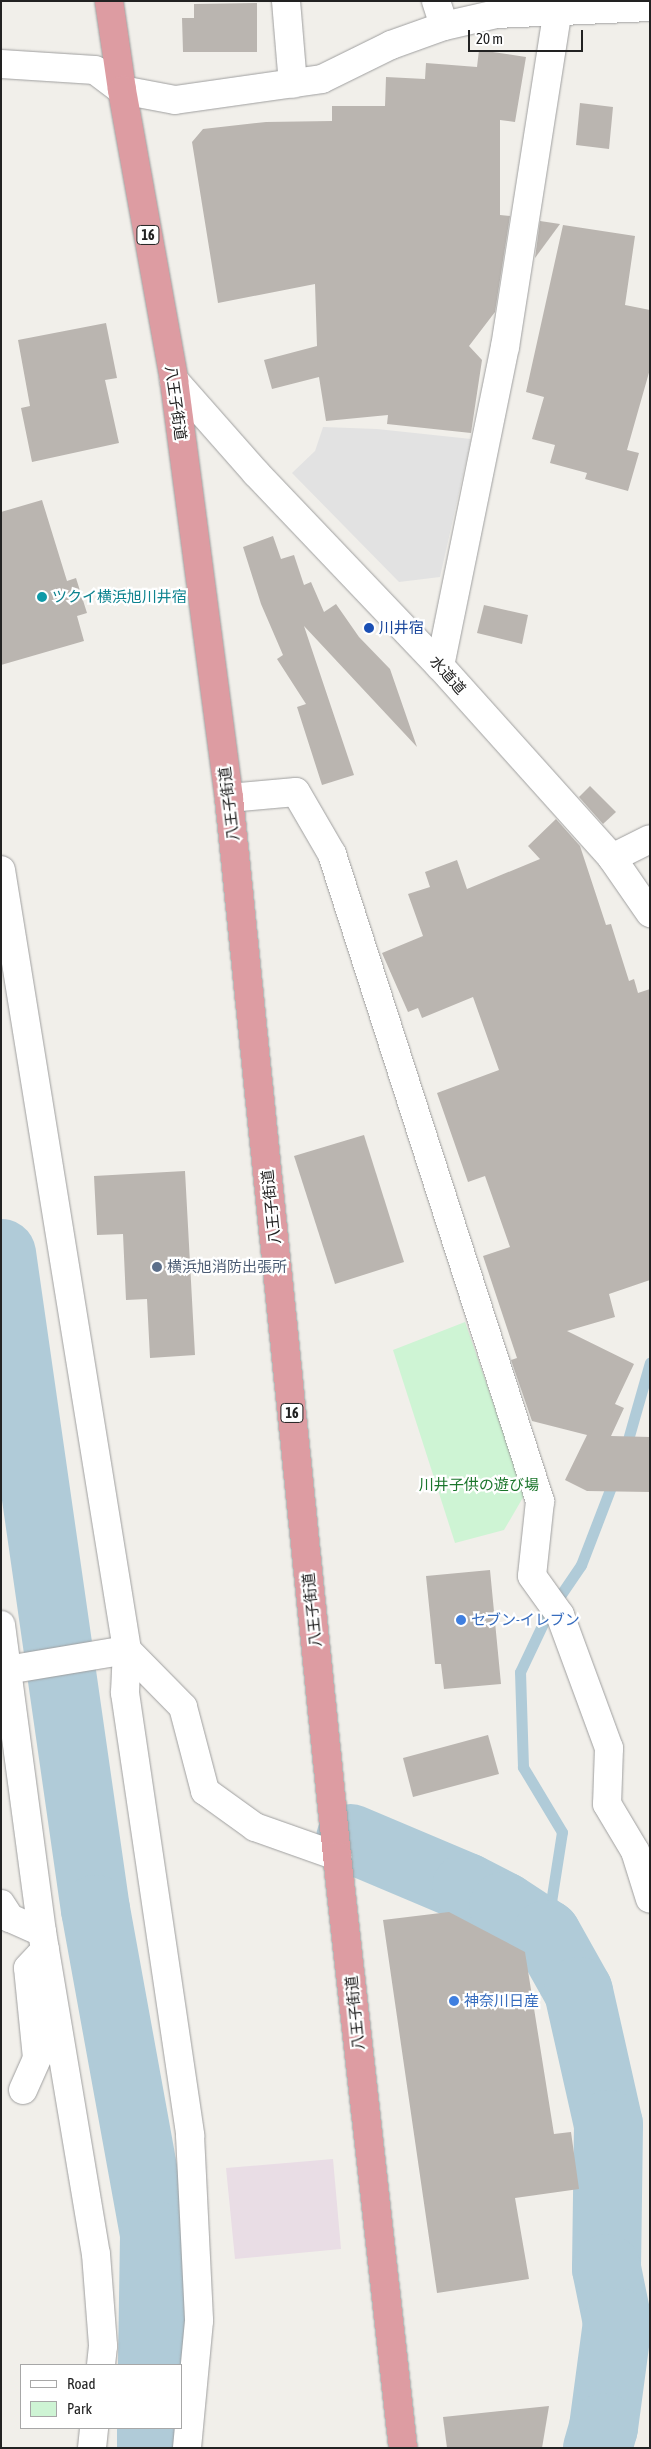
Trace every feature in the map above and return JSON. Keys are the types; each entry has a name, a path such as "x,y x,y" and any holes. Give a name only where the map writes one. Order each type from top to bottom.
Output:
{"highway":[{"name":"八王子街道","path":"109,1 122,90 174,380 229,798 337,1856 403,2448"}],"street":[{"path":"286,1 293,84"},
{"path":"1,64 95,70 122,90 175,100 322,79 391,45 440,14 496,14 558,7 650,7"},
{"path":"440,666 505,347 558,7"},
{"name":"水道道","path":"174,380 256,473 440,666 612,858 650,913"},
{"path":"229,798 296,792 332,854 540,1501 532,1576 560,1616 609,1748 608,1804 635,1851 650,1899"},
{"path":"612,858 650,839"},
{"path":"1,870 127,1650 125,1693 190,2135 199,2321 187,2448"},
{"path":"1,1625 15,1669 43,1941 96,2254 103,2346 101,2364"},
{"path":"127,1650 183,1706 205,1791 255,1826 337,1856"},
{"path":"15,1669 97,1653 127,1650"},
{"path":"1,1904 10,1918 43,1941"},
{"path":"23,2090 37,2058 28,1968 43,1941"},
{"path":"92,2448 94,2429"}],"shaded area":[{"path":"323,427 377,429 471,439 440,577 399,582 292,473 315,451"},
{"path":"333,2159 341,2249 235,2259 226,2168"}],"green space":[{"name":"川井子供の遊び場","path":"465,1322 525,1494 504,1530 455,1543 393,1350"}],"building":[{"path":"257,3 257,52 183,52 182,18 194,18 194,4"},
{"path":"479,50 526,57 515,122 500,120 500,215 510,216 495,312 469,346 482,360 471,433 387,424 388,415 326,421 319,377 272,389 264,360 317,346 315,284 218,303 192,142 203,129 266,122 332,121 332,106 385,106 386,77 425,79 426,63 477,67"},
{"path":"580,103 613,107 609,149 576,145"},
{"path":"540,221 560,224 535,258"},
{"path":"563,225 635,236 625,305 650,310 650,369 627,450 639,453 628,491 585,479 587,473 550,463 555,445 532,439 544,397 526,392"},
{"path":"106,323 117,378 105,380 119,443 32,462 21,408 30,406 18,340"},
{"name":"ツクイ横浜旭川井宿","path":"42,500 67,581 76,578 87,613 77,616 84,641 1,665 1,512"},
{"path":"273,536 281,559 294,555 304,585 311,582 324,612 336,604 359,637 390,669 417,747 304,626 354,775 322,785 297,707 306,704 277,659 283,655 261,604 243,547"},
{"path":"484,605 528,615 522,644 477,633"},
{"path":"590,786 616,812 603,824 579,797"},
{"path":"556,819 580,846 606,925 611,924 629,981 634,979 638,993 650,989 650,1280 609,1294 615,1317 567,1331 634,1364 615,1404 624,1408 611,1436 650,1437 650,1492 587,1491 565,1480 587,1435 532,1421 511,1360 517,1358 483,1256 510,1247 485,1176 468,1182 437,1093 499,1070 473,997 422,1018 418,1008 408,1012 382,953 423,936 408,894 430,887 425,872 457,860 467,889 540,859 528,846"},
{"path":"364,1135 404,1262 335,1284 294,1156"},
{"name":"横浜旭消防出張所","path":"185,1171 195,1355 150,1358 147,1299 126,1300 123,1234 97,1235 94,1176"},
{"path":"490,1570 501,1684 444,1689 441,1664 435,1664 426,1576"},
{"path":"488,1735 499,1774 413,1797 403,1758"},
{"path":"449,1912 525,1952 554,2134 571,2132 579,2189 515,2198 529,2279 437,2293 383,1920"},
{"path":"549,2406 542,2448 447,2448 443,2417"}],"waterway":[{"path":"1,1253 95,1909 154,2235 152,2364"},
{"path":"625,1450 650,1362"},
{"path":"546,1934 562,1832 523,1767 520,1672 547,1615 581,1565 614,1479"},
{"path":"350,1838 466,1887 503,1906 546,1934 578,1991 608,2124 606,2268 617,2322 603,2427 597,2448"},
{"path":"151,2429 151,2448"}],"place":[{"name":"ツクイ横浜旭川井宿","path":"42,597"},
{"name":"川井宿","path":"369,628"},
{"name":"横浜旭消防出張所","path":"157,1267"},
{"name":"セブン-イレブン","path":"461,1620"},
{"name":"神奈川日産","path":"454,2001"}]}
